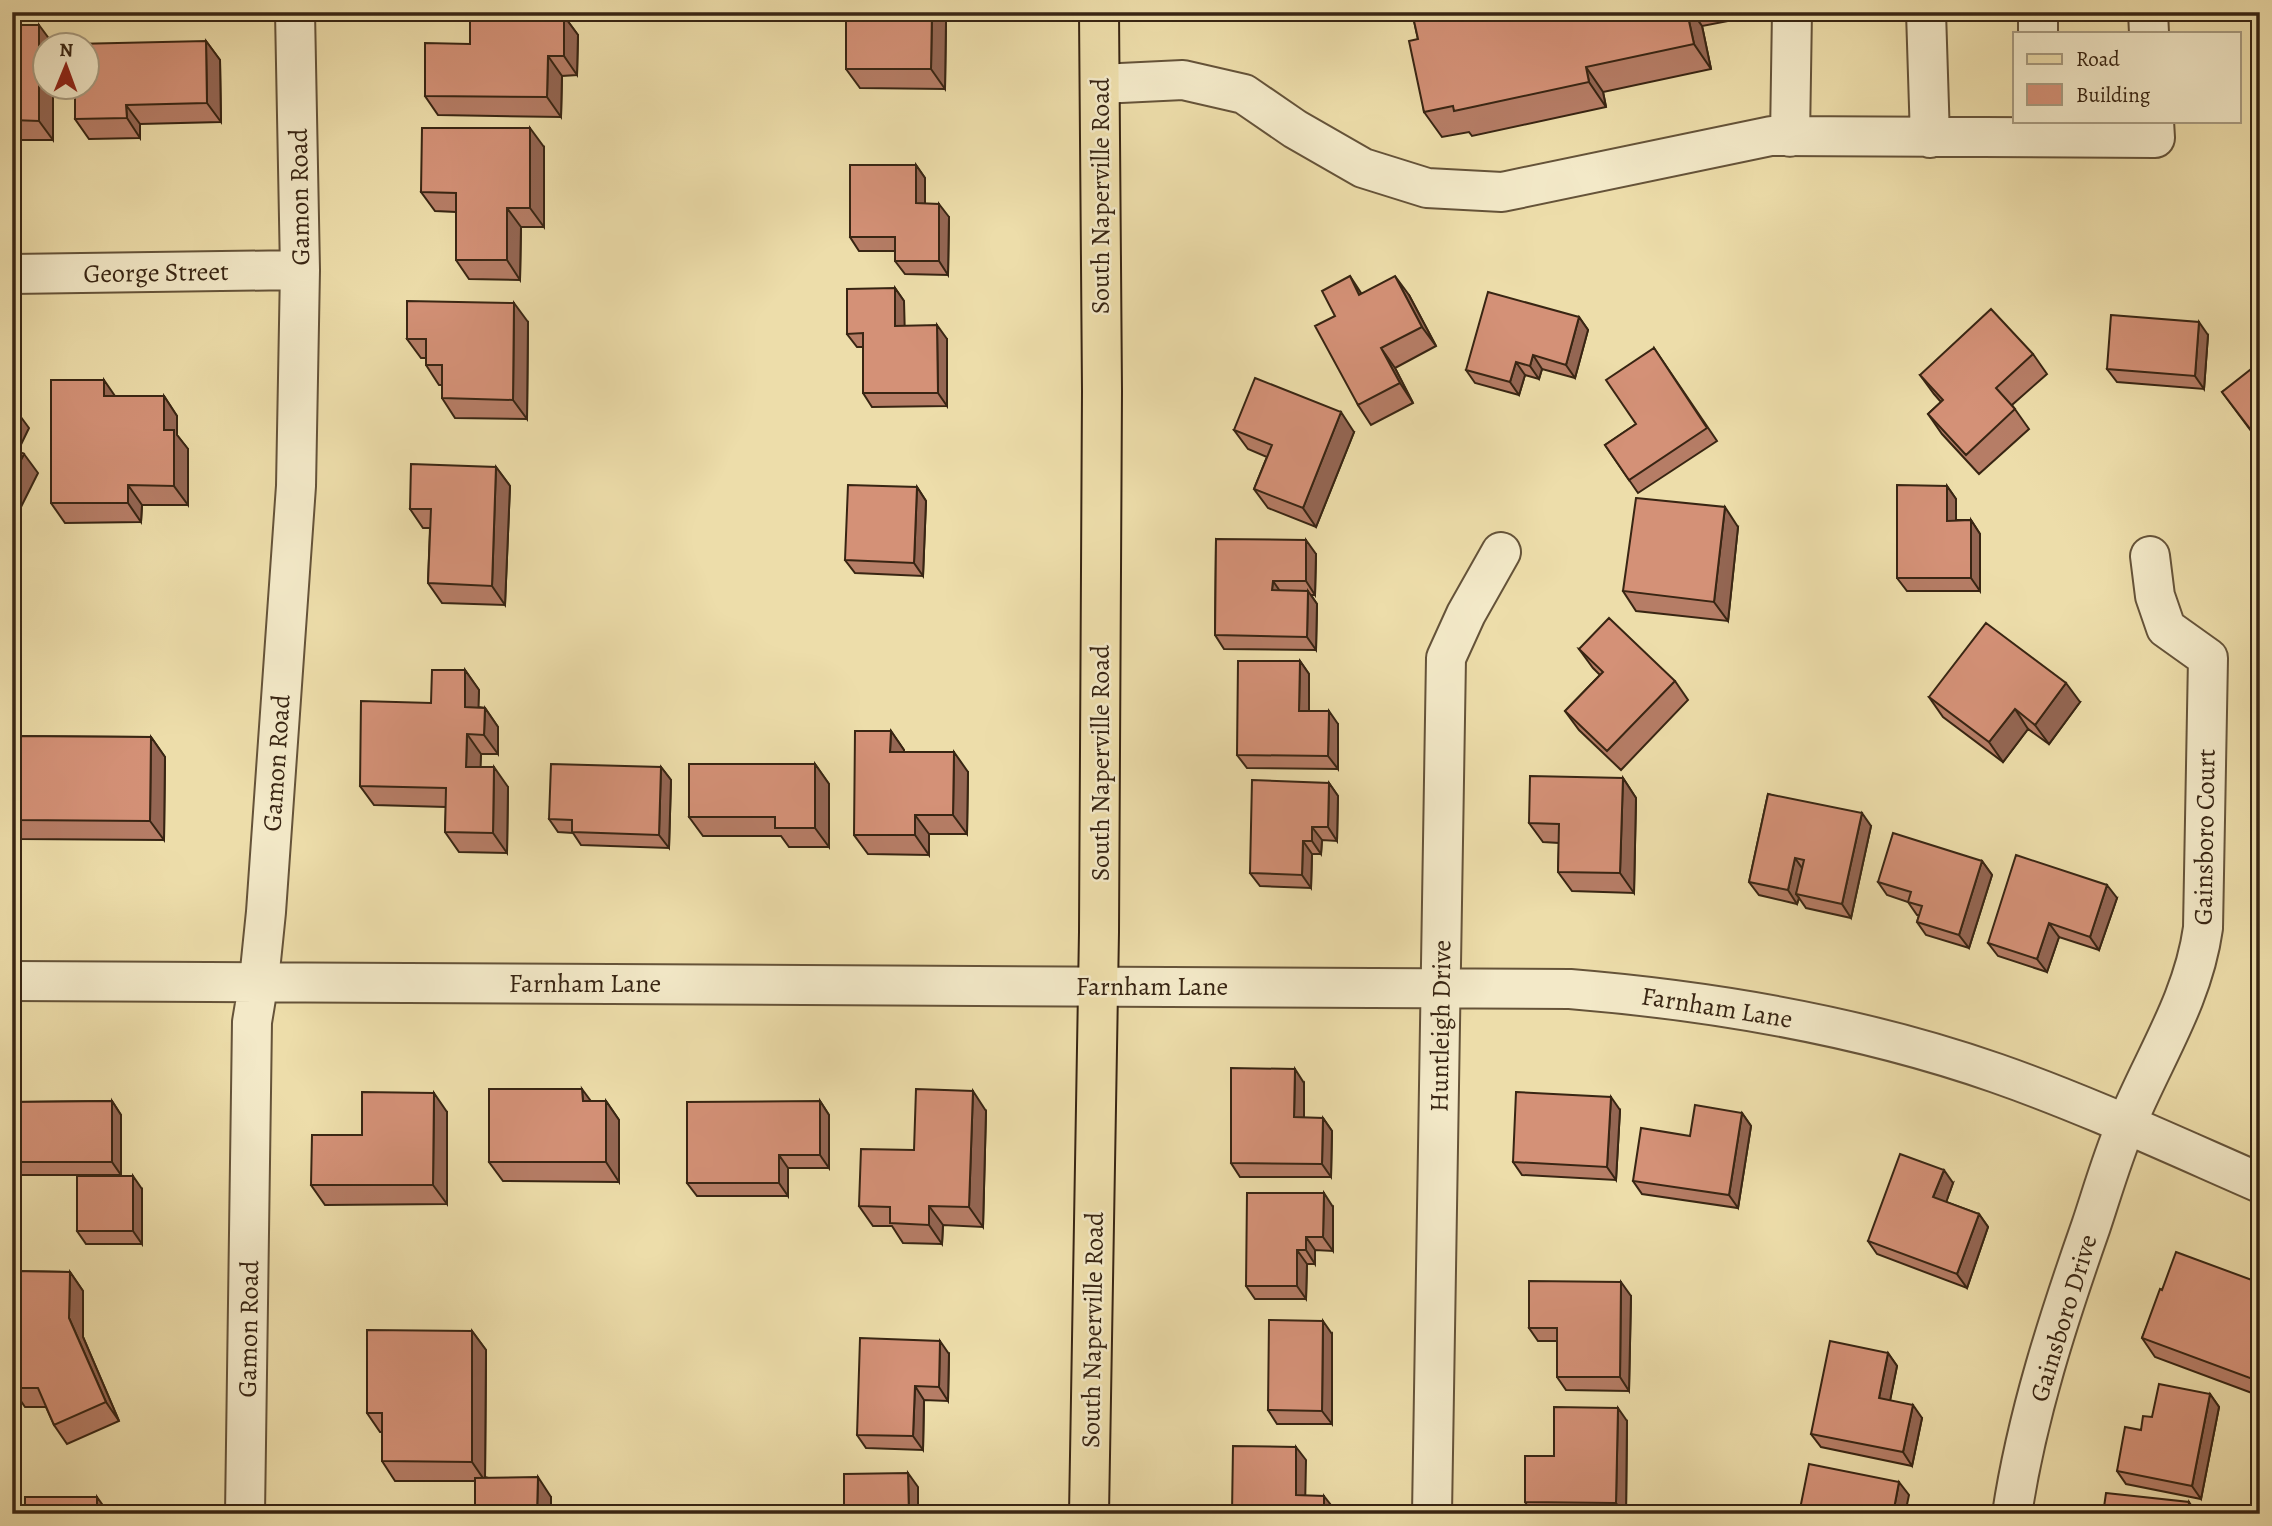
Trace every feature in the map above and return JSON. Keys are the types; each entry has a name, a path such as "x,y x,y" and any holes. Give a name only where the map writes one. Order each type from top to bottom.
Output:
{"main road":[{"name":"South Naperville Road","path":"1088,1514 1099,986 1102,391 1098,12"}],"street":[{"name":"Gamon Road","path":"246,1514 252,1022 259,980 296,486 300,271 295,12"},
{"path":"1790,137 1792,12"},
{"path":"1926,12 1930,138"},
{"path":"2038,12 2038,32"},
{"path":"2148,12 2149,32"},
{"path":"1100,84 1183,80 1244,94 1295,129 1363,167 1427,188 1502,192 1771,136 1930,138 2041,130 2155,138 2154,122"},
{"name":"George Street","path":"12,274 300,271"},
{"name":"Huntleigh Drive","path":"1432,1514 1446,658 1466,614 1501,552"},
{"name":"Gainsboro Court","path":"2126,1125 2175,1024 2192,981 2200,955 2203,928 2208,658 2166,628 2155,596 2150,556"},
{"name":"Farnham Lane","path":"12,981 259,980 1441,988 1584,990 1652,995 1783,1016 1912,1046 1997,1073 2260,1183"},
{"name":"Gainsboro Drive","path":"2012,1514 2034,1411 2063,1306 2126,1125"}],"building":[{"path":"470,12 548,12 548,15 564,16 564,56 548,56 547,97 425,96 425,43 470,44"},
{"path":"846,12 932,12 931,69 846,69"},
{"path":"1412,12 1687,12 1694,44 1586,67 1589,82 1454,111 1453,106 1424,112 1409,41 1418,39"},
{"path":"12,25 39,25 39,32 32,32 32,102 39,102 39,121 12,120"},
{"path":"206,41 207,103 126,105 127,118 75,119 75,102 102,102 102,43"},
{"path":"422,128 530,128 530,208 507,208 507,260 456,260 456,193 421,192"},
{"path":"850,165 916,165 916,203 939,204 939,261 895,261 895,237 850,237"},
{"path":"1350,276 1359,295 1395,276 1422,327 1381,348 1400,383 1358,405 1315,326 1335,316 1322,291"},
{"path":"895,288 895,326 937,325 938,393 863,393 863,333 847,334 847,289"},
{"path":"1488,292 1579,317 1566,365 1533,355 1530,366 1516,362 1510,382 1466,370"},
{"path":"407,301 514,303 513,400 442,398 442,365 426,365 426,339 407,339"},
{"path":"1991,309 2033,354 1996,388 2015,409 1966,455 1928,414 1943,400 1920,375"},
{"path":"2111,315 2199,322 2195,376 2107,369"},
{"path":"1654,348 1707,428 1629,480 1605,445 1636,424 1606,380"},
{"path":"2255,366 2257,369 2260,367 2260,430 2254,434 2222,392"},
{"path":"1255,378 1341,412 1303,508 1254,489 1272,445 1234,430"},
{"path":"51,380 104,380 104,396 164,396 164,430 174,430 174,486 128,485 128,503 51,503"},
{"path":"12,448 24,454 12,477"},
{"path":"411,464 496,467 492,586 428,583 431,509 410,509"},
{"path":"848,485 917,487 914,563 845,560"},
{"path":"1897,485 1947,486 1947,521 1971,520 1971,578 1897,578"},
{"path":"1636,498 1725,507 1714,602 1623,591"},
{"path":"1216,539 1306,540 1306,581 1273,581 1272,590 1308,591 1307,637 1215,635"},
{"path":"1609,618 1675,681 1607,751 1565,711 1603,672 1579,649"},
{"path":"1986,623 2066,683 2035,725 2015,709 1989,742 1929,697"},
{"path":"1238,661 1300,661 1299,711 1329,711 1328,756 1237,755"},
{"path":"432,670 465,670 465,707 485,708 484,735 467,734 466,767 494,767 493,833 445,832 446,788 360,786 361,701 431,703"},
{"path":"855,731 891,731 890,752 954,752 953,815 915,815 915,835 854,835"},
{"path":"12,736 151,737 150,821 12,820"},
{"path":"551,764 661,767 659,835 572,832 572,820 549,819"},
{"path":"689,764 815,764 815,828 775,828 775,817 689,817"},
{"path":"1530,776 1623,778 1620,873 1558,872 1559,824 1529,823"},
{"path":"1252,780 1329,783 1328,827 1312,827 1312,841 1303,841 1302,875 1250,873"},
{"path":"1768,794 1862,813 1842,904 1796,894 1804,860 1795,858 1788,890 1749,882"},
{"path":"1893,833 1982,861 1959,935 1917,922 1922,906 1908,902 1911,892 1878,882"},
{"path":"2016,855 2107,885 2090,937 2049,923 2037,959 1988,943"},
{"path":"1231,1068 1295,1069 1294,1117 1323,1118 1322,1164 1231,1163"},
{"path":"489,1089 582,1089 583,1101 606,1101 606,1162 489,1162"},
{"path":"916,1089 973,1091 969,1207 929,1206 929,1225 890,1223 890,1207 859,1206 861,1149 914,1150"},
{"path":"362,1092 434,1093 433,1185 311,1185 312,1135 362,1135"},
{"path":"1516,1092 1611,1097 1607,1167 1513,1162"},
{"path":"112,1101 112,1162 12,1162 12,1102"},
{"path":"820,1101 820,1155 779,1155 779,1183 687,1183 687,1102"},
{"path":"1695,1105 1742,1113 1729,1195 1633,1181 1641,1128 1690,1136"},
{"path":"1900,1154 1944,1170 1933,1197 1979,1214 1957,1274 1868,1241"},
{"path":"77,1176 133,1176 133,1231 77,1231"},
{"path":"1247,1193 1324,1193 1323,1237 1306,1237 1306,1250 1297,1250 1297,1286 1246,1286"},
{"path":"2176,1252 2260,1283 2258,1381 2142,1338"},
{"path":"12,1271 70,1272 69,1318 106,1402 54,1425 38,1388 12,1388"},
{"path":"1529,1281 1621,1282 1620,1377 1557,1377 1557,1328 1529,1328"},
{"path":"1269,1320 1323,1321 1322,1411 1268,1410"},
{"path":"367,1330 472,1331 472,1462 382,1461 382,1413 367,1413"},
{"path":"860,1338 940,1341 939,1387 915,1386 913,1436 857,1435"},
{"path":"1830,1341 1888,1353 1879,1398 1913,1405 1903,1452 1811,1434"},
{"path":"2159,1384 2210,1394 2192,1486 2117,1471 2125,1427 2141,1430 2143,1416 2152,1417"},
{"path":"1554,1407 1618,1408 1616,1503 1525,1502 1525,1456 1554,1456"},
{"path":"1233,1446 1296,1447 1296,1495 1324,1496 1324,1514 1232,1514"},
{"path":"1809,1464 1899,1482 1893,1514 1799,1514"},
{"path":"908,1473 909,1514 844,1514 844,1474"},
{"path":"538,1477 537,1514 475,1514 475,1478"},
{"path":"2106,1493 2189,1502 2188,1514 2103,1514"},
{"path":"25,1497 97,1497 97,1514 25,1514"}]}
